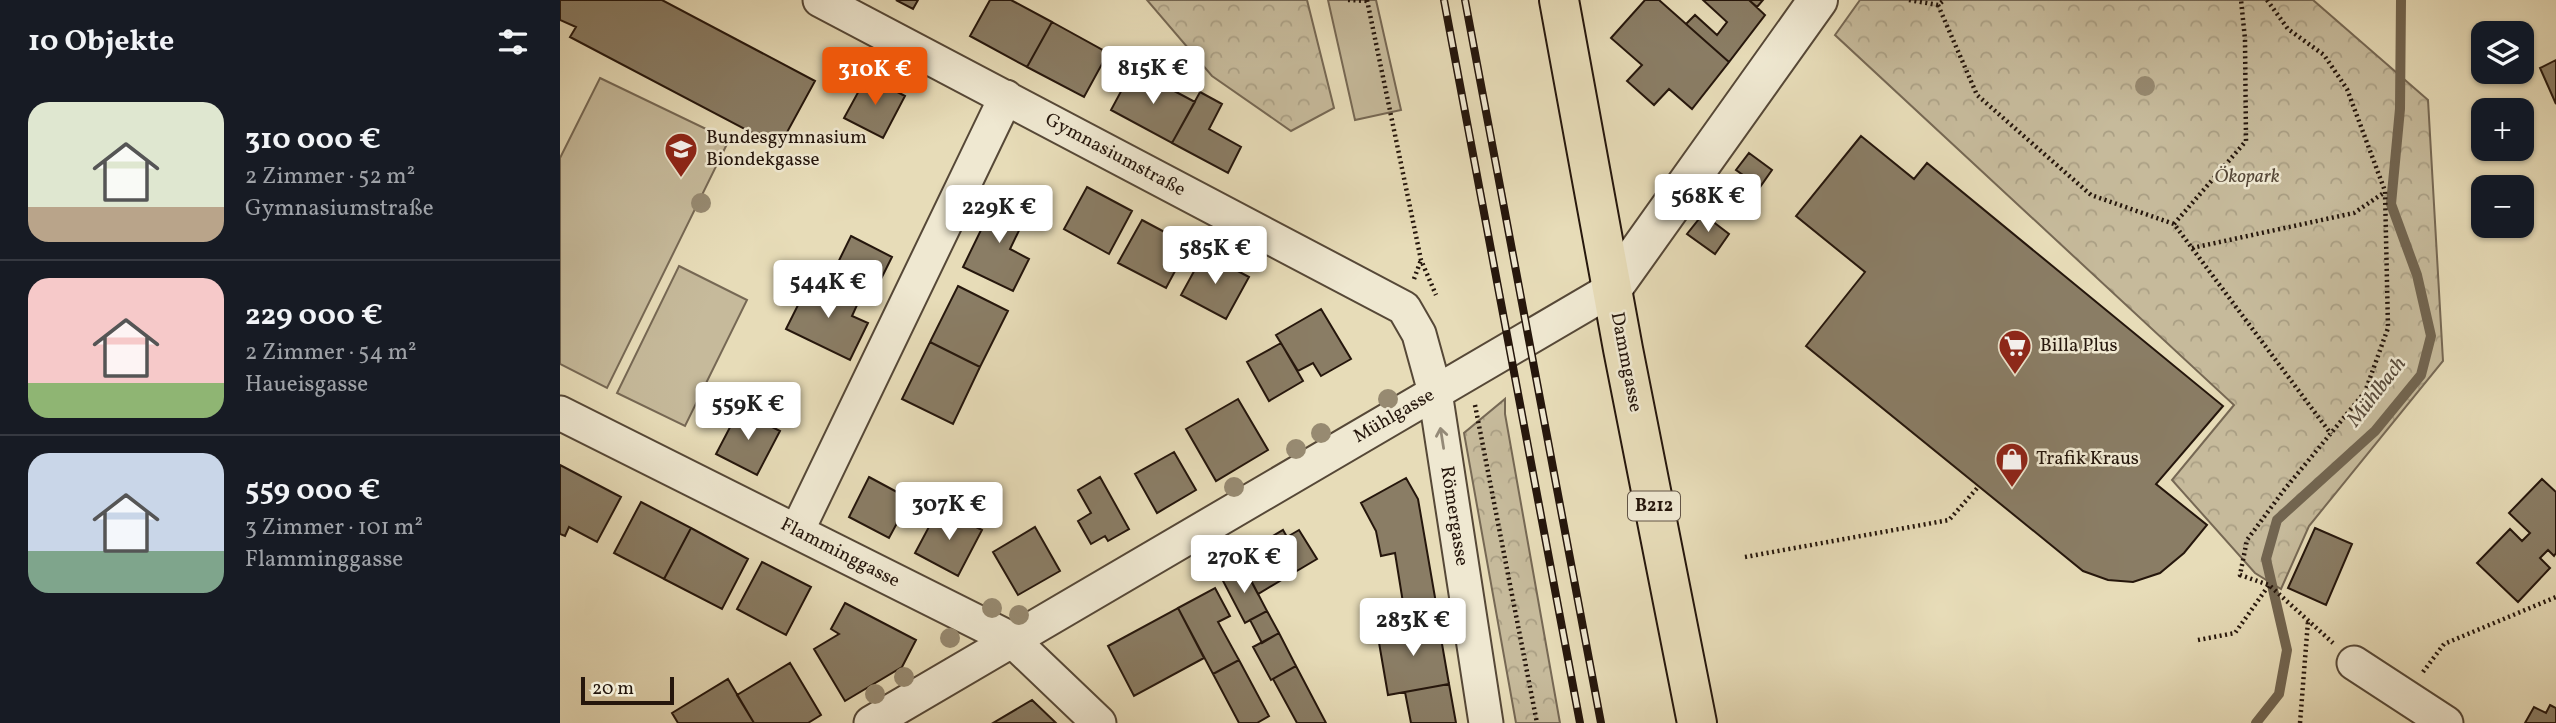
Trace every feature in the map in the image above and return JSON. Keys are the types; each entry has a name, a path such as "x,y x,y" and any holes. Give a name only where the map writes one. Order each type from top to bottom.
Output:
{"main road":[{"name":"Dammgasse","path":"1559,0 1612,289 1697,723"}],"street":[{"name":"Gymnasiumstraße","path":"820,0 1404,308 1419,334 1435,392"},
{"name":"Mühlgasse","path":"871,723 1612,289 1818,0"},
{"path":"797,531 1006,97"},
{"name":"Römergasse","path":"1435,392 1486,723"},
{"name":"Flamminggasse","path":"560,413 1011,639 1099,723"},
{"path":"2354,663 2446,723"}],"path":[{"path":"1348,0 1367,1 1421,260"},
{"path":"1909,0 1938,5 1944,0"},
{"path":"2174,224 2246,141 2245,39 2241,0"},
{"path":"2267,0 2288,29 2324,55 2347,89 2385,191 2388,328 2364,392 2246,540 2239,575 2269,585 2354,663"},
{"path":"1938,5 1977,95 2091,195 2174,224 2331,434"},
{"path":"2192,248 2354,213 2385,191"},
{"path":"1468,373 1537,723"},
{"path":"1745,557 1949,520 1979,486"},
{"path":"2198,640 2235,633 2269,585"},
{"path":"2407,699 2428,663 2444,644 2556,597"},
{"path":"2300,723 2308,620"}],"green space":[{"path":"1147,0 1307,0 1334,108 1291,131 1212,76"},
{"path":"1328,0 1376,0 1401,110 1355,120"},
{"name":"Ökopark","path":"1860,0 2313,0 2428,100 2443,361 2309,526 2281,589 2255,573 2172,480 2234,405 1835,35"},
{"path":"600,78 729,140 607,388 560,364 560,158"},
{"path":"679,266 747,300 685,426 617,393"},
{"path":"1505,399 1505,414 1560,723 1516,723 1464,433"}],"building":[{"path":"560,0 662,0 815,81 779,147 570,37 576,27 560,20"},
{"path":"896,0 918,0 913,9"},
{"path":"990,0 1011,0 1052,22 1027,67 970,36"},
{"path":"1645,0 1659,0 1729,62 1692,109 1669,89 1654,105 1627,81 1642,65 1611,38"},
{"path":"1703,0 1749,0 1765,15 1729,62 1686,24 1695,15 1717,35 1727,22"},
{"path":"1749,0 1763,0 1757,7"},
{"path":"1052,22 1108,53 1084,97 1027,67"},
{"path":"2556,60 2556,104 2540,68"},
{"path":"1133,69 1195,102 1172,143 1111,110"},
{"path":"867,76 905,96 883,138 844,118"},
{"path":"1200,92 1222,104 1209,129 1241,147 1228,173 1172,143"},
{"name":"Billa Plus","path":"1861,136 1914,179 1927,163 2223,406 2156,484 2207,525 2184,553 2160,573 2133,582 2108,580 2083,571 1806,346 1865,272 1796,216"},
{"path":"1749,153 1772,170 1760,187 1736,170"},
{"path":"1087,187 1132,211 1109,254 1064,229"},
{"path":"998,195 1029,210 1010,249 1029,259 1013,291 963,267"},
{"path":"1703,214 1729,234 1715,254 1687,234"},
{"path":"1142,220 1189,245 1166,288 1118,263"},
{"path":"851,236 892,257 878,285 862,278 852,299 826,287"},
{"path":"1204,253 1249,277 1226,319 1181,295"},
{"path":"811,279 858,303 852,316 868,323 850,360 786,329"},
{"path":"958,286 1008,311 980,367 930,342"},
{"path":"1321,309 1351,359 1321,376 1313,363 1298,371 1276,335"},
{"path":"930,342 980,367 953,424 902,399"},
{"path":"1281,343 1303,381 1269,401 1247,362"},
{"path":"1238,399 1268,450 1216,481 1186,429"},
{"path":"739,410 780,431 757,475 716,454"},
{"path":"1174,452 1196,490 1157,513 1135,474"},
{"path":"560,465 621,497 597,542 569,527 565,536 560,534"},
{"path":"869,477 910,499 889,538 849,517"},
{"path":"1100,477 1129,529 1108,541 1105,536 1091,544 1078,521 1091,513 1078,490"},
{"path":"1406,478 1418,499 1437,609 1405,615 1395,553 1381,556 1376,531 1361,503"},
{"path":"2542,479 2556,492 2556,553 2554,556 2548,550 2540,558 2550,568 2518,602 2477,563 2510,529 2522,541 2530,533 2509,513"},
{"path":"641,502 691,528 664,579 614,553"},
{"path":"939,508 982,530 958,576 915,553"},
{"path":"1035,527 1060,571 1018,595 993,552"},
{"path":"691,528 748,559 722,609 664,579"},
{"path":"2315,528 2352,544 2326,605 2288,588"},
{"path":"1283,530 1287,537 1299,530 1317,559 1258,594 1241,562 1264,548 1261,543"},
{"path":"762,562 811,587 786,635 737,609"},
{"path":"1244,567 1267,611 1245,623 1222,579"},
{"path":"1215,588 1230,616 1218,622 1239,660 1213,674 1178,608"},
{"path":"845,603 916,640 902,667 845,701 814,649 839,634 831,629"},
{"path":"1178,608 1204,658 1134,696 1108,646"},
{"path":"1267,611 1279,633 1262,643 1250,620"},
{"path":"1438,621 1449,684 1388,695 1377,631"},
{"path":"1279,633 1296,666 1271,680 1253,647"},
{"path":"1239,660 1269,716 1257,723 1239,723 1213,674"},
{"path":"790,663 821,715 808,723 754,723 737,695"},
{"path":"1296,666 1326,723 1297,723 1273,679"},
{"path":"728,679 754,723 678,723 672,713"},
{"path":"1449,684 1456,723 1411,723 1405,692"},
{"path":"1032,700 1056,723 993,723"},
{"path":"2550,705 2556,708 2556,723 2525,723 2534,707 2546,713"}],"waterway":[{"name":"Mühlbach","path":"2256,723 2279,694 2287,650 2266,559 2277,520 2375,431 2421,375 2431,336 2417,275 2391,204 2400,109 2401,0"}],"railway":[{"path":"1444,0 1580,723"},
{"path":"1465,0 1601,723"}],"place":[{"name":"Bundesgymnasium Biondekgasse","path":"681,179"},
{"name":"Billa Plus","path":"2015,376"},
{"name":"Trafik Kraus","path":"2012,489"}]}
